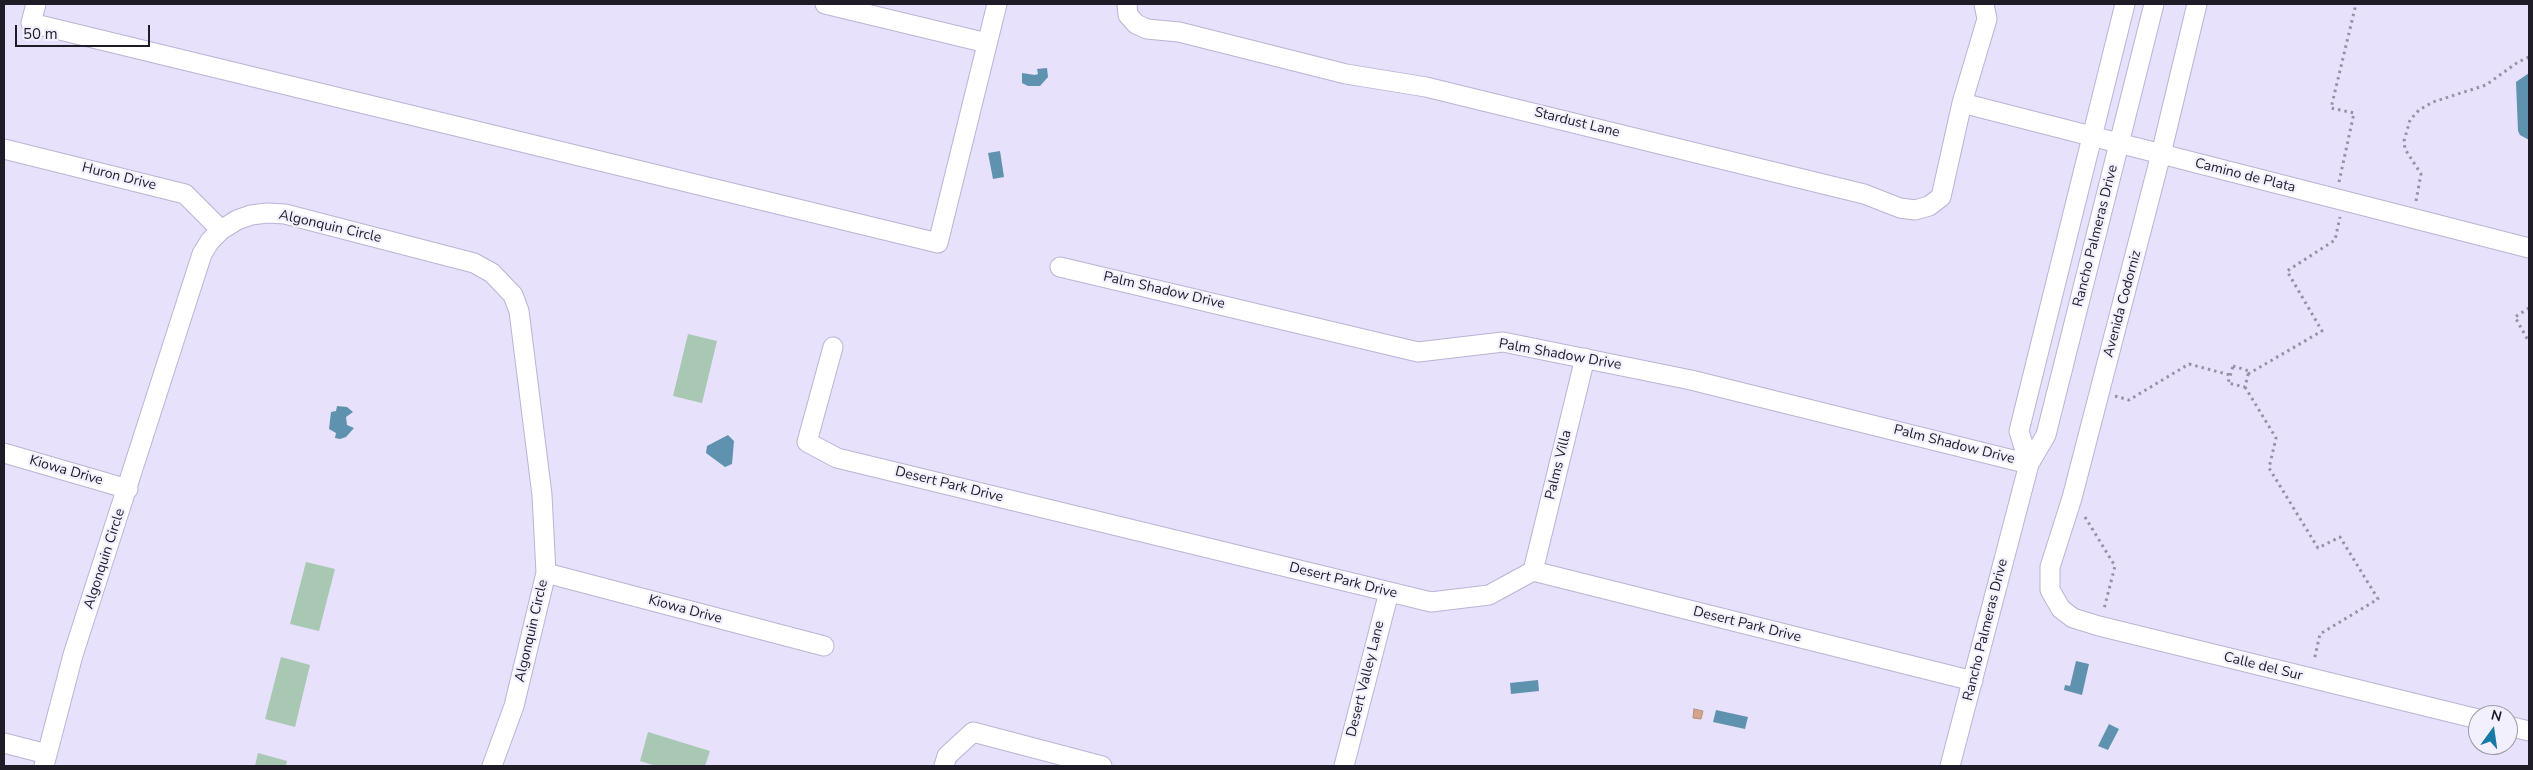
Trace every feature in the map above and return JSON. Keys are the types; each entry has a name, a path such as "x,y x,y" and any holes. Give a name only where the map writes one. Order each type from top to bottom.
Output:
{"street":[{"path":"36,4 31,23 938,243 997,4"},
{"path":"825,4 987,43"},
{"name":"Stardust Lane","path":"1127,4 1128,15 1136,24 1147,30 1178,32 1346,74 1426,86 1864,194 1900,208 1916,210 1929,206 1941,196 1962,102 1987,19 1984,4"},
{"name":"Rancho Palmeras Drive","path":"2029,464 2019,431 2125,4"},
{"name":"Rancho Palmeras Drive","path":"1950,766 2029,464 2046,435 2154,4"},
{"name":"Avenida Codorniz","path":"2055,601 2050,590 2050,567 2072,498 2100,392 2197,4"},
{"name":"Camino de Plata","path":"1962,102 2091,137 2529,248"},
{"name":"Huron Drive","path":"4,149 185,194 221,230"},
{"name":"Algonquin Circle","path":"46,760 73,655 128,489 202,254 210,241 221,230 237,220 251,215 285,214 474,263 492,273 513,295 519,311 542,495 546,573 514,706 492,766"},
{"name":"Palm Shadow Drive","path":"1060,267 1418,352 1503,342 1585,358 1691,380 2029,464"},
{"name":"Desert Park Drive","path":"833,347 807,442 837,458 1431,602 1489,594 1533,571 1973,681"},
{"name":"Palms Villa","path":"1533,571 1585,358"},
{"name":"Kiowa Drive","path":"4,453 128,489"},
{"name":"Kiowa Drive","path":"546,573 824,646"},
{"name":"Desert Valley Lane","path":"1344,766 1389,592"},
{"name":"Calle del Sur","path":"2055,601 2073,618 2099,626 2468,717"},
{"path":"944,766 946,756 973,732 1102,766"},
{"path":"4,742 46,760"}],"path":[{"path":"2248,374 2322,331 2287,271 2335,240 2339,200 2354,113 2331,108 2356,4"},
{"path":"2412,218 2421,174 2405,149 2406,130 2410,120 2419,110 2433,102 2486,85 2518,62 2529,57"},
{"path":"2529,308 2515,317 2529,342"},
{"path":"2100,392 2129,400 2189,364 2230,375"},
{"path":"2245,387 2228,383 2233,366 2249,371 2245,387 2276,438 2269,468 2318,548 2340,537 2378,599 2320,634 2310,679"},
{"path":"2072,498 2115,566 2099,626"}],"green space":[{"path":"688,334 717,341 702,403 673,396"},
{"path":"306,562 335,569 319,631 290,624"},
{"path":"281,657 310,665 295,727 265,719"},
{"path":"648,732 710,751 705,766 656,766 640,761"},
{"path":"258,753 287,761 286,766 255,766"}],"water":[{"path":"1047,68 1048,77 1040,86 1028,86 1022,83 1022,73 1035,75 1038,74 1037,69"},
{"path":"2529,73 2529,140 2520,135 2518,131 2516,82"},
{"path":"1000,151 1004,177 993,179 988,153"},
{"path":"337,406 347,407 353,412 346,417 347,425 354,428 346,437 340,439 335,438 336,433 329,429 331,412 336,411"},
{"path":"728,435 734,441 732,464 725,467 706,453 707,446"},
{"path":"2076,661 2089,664 2082,695 2064,690 2065,685 2070,686"},
{"path":"1538,680 1539,691 1511,694 1510,683"},
{"path":"1716,710 1748,717 1745,729 1713,722"},
{"path":"2109,724 2119,729 2108,750 2098,746"}],"building":[{"path":"1694,709 1703,711 1701,719 1693,718"}]}
